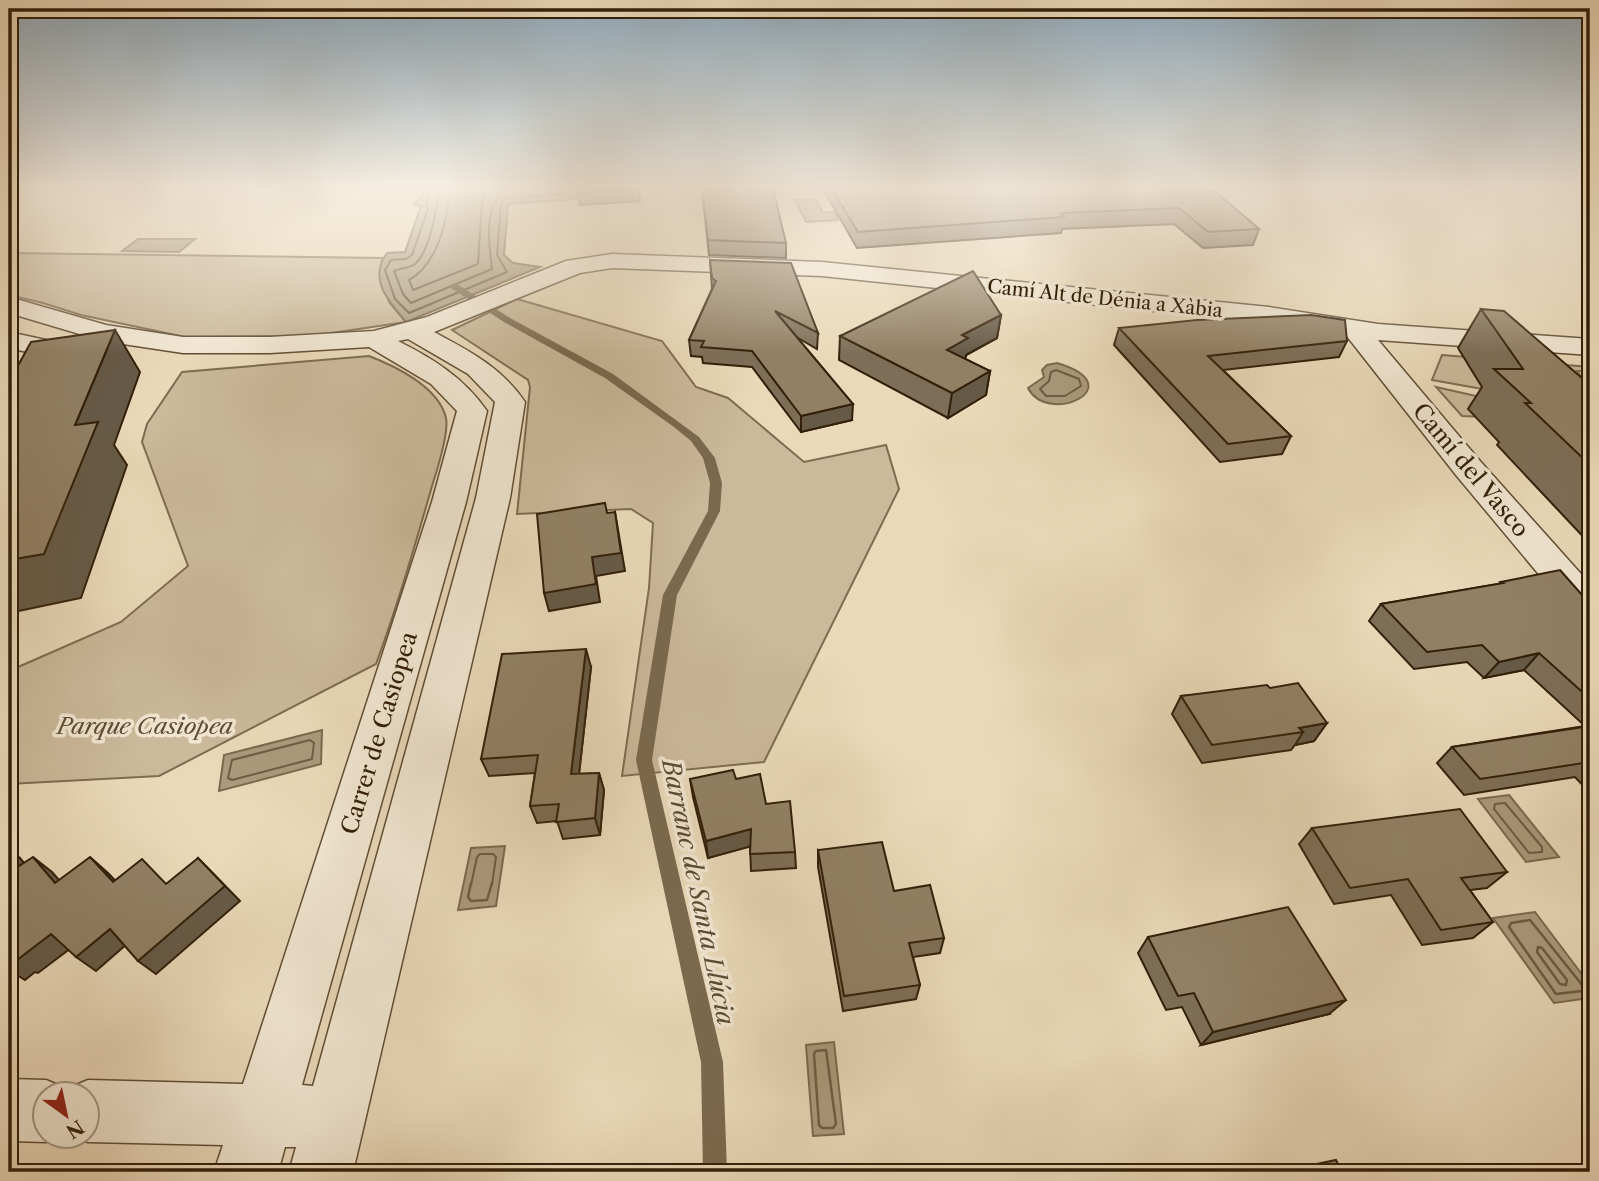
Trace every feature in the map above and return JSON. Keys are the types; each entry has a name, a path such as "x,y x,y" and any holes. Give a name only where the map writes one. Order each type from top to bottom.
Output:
{"street":[{"name":"Camí Alt de Dénia a Xàbia","path":"9,305 103,333 144,341 183,345 252,345 408,331 575,266 598,261 822,269 1269,315 1354,328 1590,347"},
{"name":"Camí del Vasco","path":"1354,328 1468,468 1590,609"},
{"name":"Carrer de Casiopea","path":"246,1172 449,502 472,411 462,395 444,379 408,331"},
{"name":"Carrer de Casiopea","path":"328,1145 493,498 510,402 499,385 478,365 408,331"},
{"path":"9,340 88,357 162,362 217,357 252,345"},
{"path":"9,1110 32,1111"},
{"path":"102,1111 264,1115 328,1145"}],"green space":[{"path":"9,253 384,258 381,262 389,302 406,322 311,336 185,337 81,315 9,295"},
{"path":"517,299 662,341 696,387 728,398 804,462 886,445 899,489 764,762 622,776 649,588 653,523 631,509 517,514 530,387 528,380 452,330"},
{"path":"1442,355 1590,367 1590,372 1577,371 1580,375 1469,366 1478,380 1499,392 1432,380"},
{"name":"Parque Casiopea","path":"369,356 403,372 425,387 442,407 446,418 442,452 399,598 376,664 159,776 9,784 9,671 121,622 188,566 142,442 147,424 182,372"},
{"path":"1436,387 1538,410 1484,417 1462,416"}],"water":[{"path":"131,244 189,244 179,252 122,251"},
{"path":"408,244 505,244 504,255 513,263 540,267 406,322 387,298 379,272 387,253 405,252"},
{"path":"1057,363 1079,372 1088,382 1087,391 1079,399 1052,404 1038,399 1028,388 1044,377 1042,370 1047,365"},
{"path":"322,730 321,764 219,791 224,755"},
{"path":"1509,795 1559,857 1526,862 1478,799"},
{"path":"505,846 496,906 458,910 471,848"},
{"path":"1535,912 1590,985 1590,998 1554,1003 1493,918"},
{"path":"834,1042 844,1134 813,1136 806,1045"}],"building":[{"path":"710,260 791,263 818,333 775,311 853,404 801,416 752,351 701,347 704,341 689,340 716,281 712,278"},
{"path":"973,271 1001,315 962,335 968,338 947,350 990,371 952,393 840,336"},
{"path":"1481,309 1504,311 1590,385 1590,465 1525,403 1531,403 1494,369 1523,369"},
{"path":"1311,315 1345,320 1347,341 1208,356 1291,436 1228,444 1119,328 1197,320"},
{"path":"115,330 75,425 98,422 44,554 9,560 9,382 31,342"},
{"path":"605,503 607,513 615,512 621,553 592,557 596,584 544,593 537,514"},
{"path":"1560,570 1590,604 1590,699 1539,653 1499,662 1482,645 1427,652 1381,604 1503,583 1501,582"},
{"path":"586,649 571,774 599,773 595,818 556,822 559,804 530,806 538,755 481,759 502,654"},
{"path":"1298,683 1327,723 1299,728 1303,732 1212,745 1181,696 1267,685 1270,688"},
{"path":"1590,726 1590,762 1480,779 1452,747"},
{"path":"733,770 736,779 760,774 766,804 790,801 795,852 750,854 751,829 706,841 690,779"},
{"path":"1460,809 1507,872 1461,878 1493,922 1441,930 1408,879 1350,888 1312,828"},
{"path":"882,842 894,891 930,885 944,938 909,943 920,985 844,996 818,850"},
{"path":"9,853 19,866 33,857 55,883 90,857 113,882 142,859 166,884 198,858 225,886 138,961 110,929 76,957 51,934 17,960 15,957 9,961"},
{"path":"1288,907 1346,1000 1213,1032 1194,993 1178,996 1148,937"},
{"path":"1336,1160 1342,1172 1279,1172"}],"waterway":[{"name":"Barranc de Santa Llúcia","path":"454,286 507,320 609,376 678,425 695,439 709,458 716,483 714,511 670,595 644,760 712,1062 715,1172"}]}
